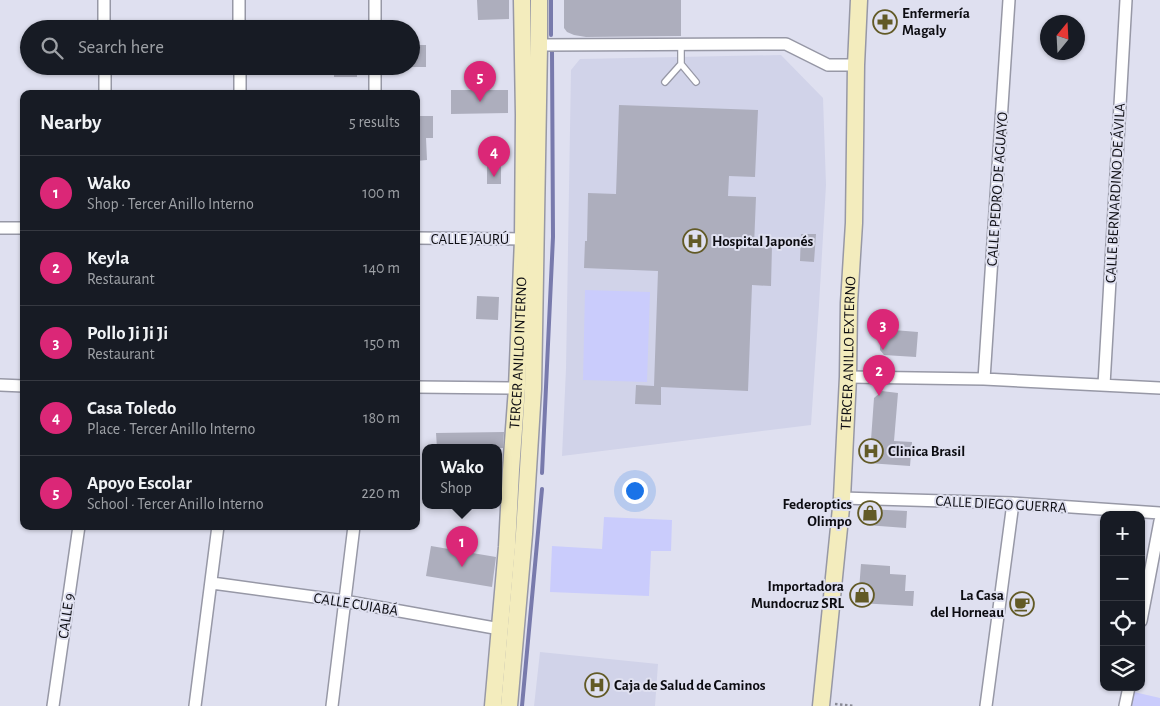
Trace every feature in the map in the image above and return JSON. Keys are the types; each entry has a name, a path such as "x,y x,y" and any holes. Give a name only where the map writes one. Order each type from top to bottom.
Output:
{"main road":[{"name":"TERCER ANILLO INTERNO","path":"492,706 500,629 517,388 523,232 524,115 522,0"},
{"path":"523,232 529,184 528,64 539,45 531,36 528,0"},
{"name":"TERCER ANILLO INTERNO","path":"509,706 520,587 533,389 539,45 538,0"},
{"name":"TERCER ANILLO EXTERNO","path":"821,704 842,498 854,223 856,65 859,0"},
{"path":"524,534 519,508 518,488 523,401 517,388 525,374 528,234 536,198"},
{"path":"510,498 514,517 509,577 510,582 514,586 520,587"},
{"path":"498,706 505,638 500,629"}],"street":[{"path":"104,0 104,20"},
{"path":"239,0 239,20"},
{"path":"375,0 375,20"},
{"name":"CALLE PEDRO DE AGUAYO","path":"984,379 1009,0"},
{"name":"CALLE BERNARDINO DE ÁVILA","path":"1104,385 1126,0"},
{"path":"539,45 786,44 828,65 856,65"},
{"path":"105,75 105,90"},
{"path":"240,75 240,90"},
{"path":"375,75 375,90"},
{"path":"0,228 20,228"},
{"name":"CALLE JAURÚ","path":"420,238 523,232"},
{"path":"848,377 984,379 1160,388"},
{"path":"0,385 20,386"},
{"path":"420,387 517,388"},
{"name":"CALLE DIEGO GUERRA","path":"842,498 1013,502 1160,513"},
{"path":"986,706 1013,502"},
{"path":"1145,601 1160,521"},
{"name":"CALLE 9","path":"54,706 78,530"},
{"path":"195,706 218,530"},
{"path":"332,706 353,530"},
{"name":"CALLE CUIABÁ","path":"212,583 344,601 500,629"},
{"path":"1125,706 1128,691"}],"lane":[{"path":"681,45 681,64 696,82"},
{"path":"665,82 681,64"}],"path":[{"path":"821,704 854,706"}],"shaded area":[{"name":"Hospital Japonés","path":"781,55 823,98 826,185 811,425 562,456 566,369 571,70 580,59"},
{"path":"585,290 650,292 647,382 583,380"},
{"path":"604,517 672,520 671,551 651,551 649,596 550,592 552,546 602,549"},
{"name":"Caja de Salud de Caminos","path":"540,652 658,664 655,706 534,706"},
{"path":"1134,692 1160,698 1160,706 1131,706"}],"building":[{"path":"477,0 509,0 509,19 478,20"},
{"path":"564,0 681,0 681,36 586,37 574,35 567,32 564,28"},
{"path":"420,45 426,45 426,67 420,67"},
{"path":"334,75 357,75 357,77 334,77"},
{"path":"451,90 508,90 508,113 451,114"},
{"path":"619,105 758,110 755,177 729,176 728,196 756,197 754,246 772,246 771,286 752,285 748,391 661,387 661,405 635,404 636,385 654,386 658,271 584,268 585,241 587,241 588,193 616,194"},
{"path":"420,116 433,116 433,138 426,138 427,160 420,161"},
{"path":"487,161 501,161 501,184 487,184"},
{"path":"801,234 816,234 814,262 800,261"},
{"path":"477,296 499,297 498,320 476,319"},
{"path":"881,329 918,332 916,357 884,355 880,350"},
{"path":"882,391 898,393 894,441 912,442 910,466 868,463 874,398"},
{"path":"504,432 503,448 502,444 437,444 436,433"},
{"path":"867,509 907,511 906,528 866,525"},
{"path":"431,546 496,557 492,587 426,576"},
{"path":"861,564 890,566 890,574 906,575 905,591 914,591 913,606 858,603"}],"waterway":[{"path":"551,0 551,35"},
{"path":"542,473 553,237 552,52"},
{"path":"522,706 542,489"}],"place":[{"name":"Enfermería Magaly","path":"885,22"},
{"name":"Apoyo Escolar","path":"480,102"},
{"name":"Casa Toledo","path":"494,177"},
{"name":"Hospital Japonés","path":"695,241"},
{"name":"Pollo Ji Ji Ji","path":"883,350"},
{"name":"Keyla","path":"879,396"},
{"name":"Clinica Brasil","path":"871,451"},
{"name":"Federoptics Olimpo","path":"870,513"},
{"name":"Wako","path":"462,567"},
{"name":"Importadora Mundocruz SRL","path":"862,595"},
{"name":"La Casa del Horneau","path":"1022,604"},
{"name":"Caja de Salud de Caminos","path":"597,685"}]}
